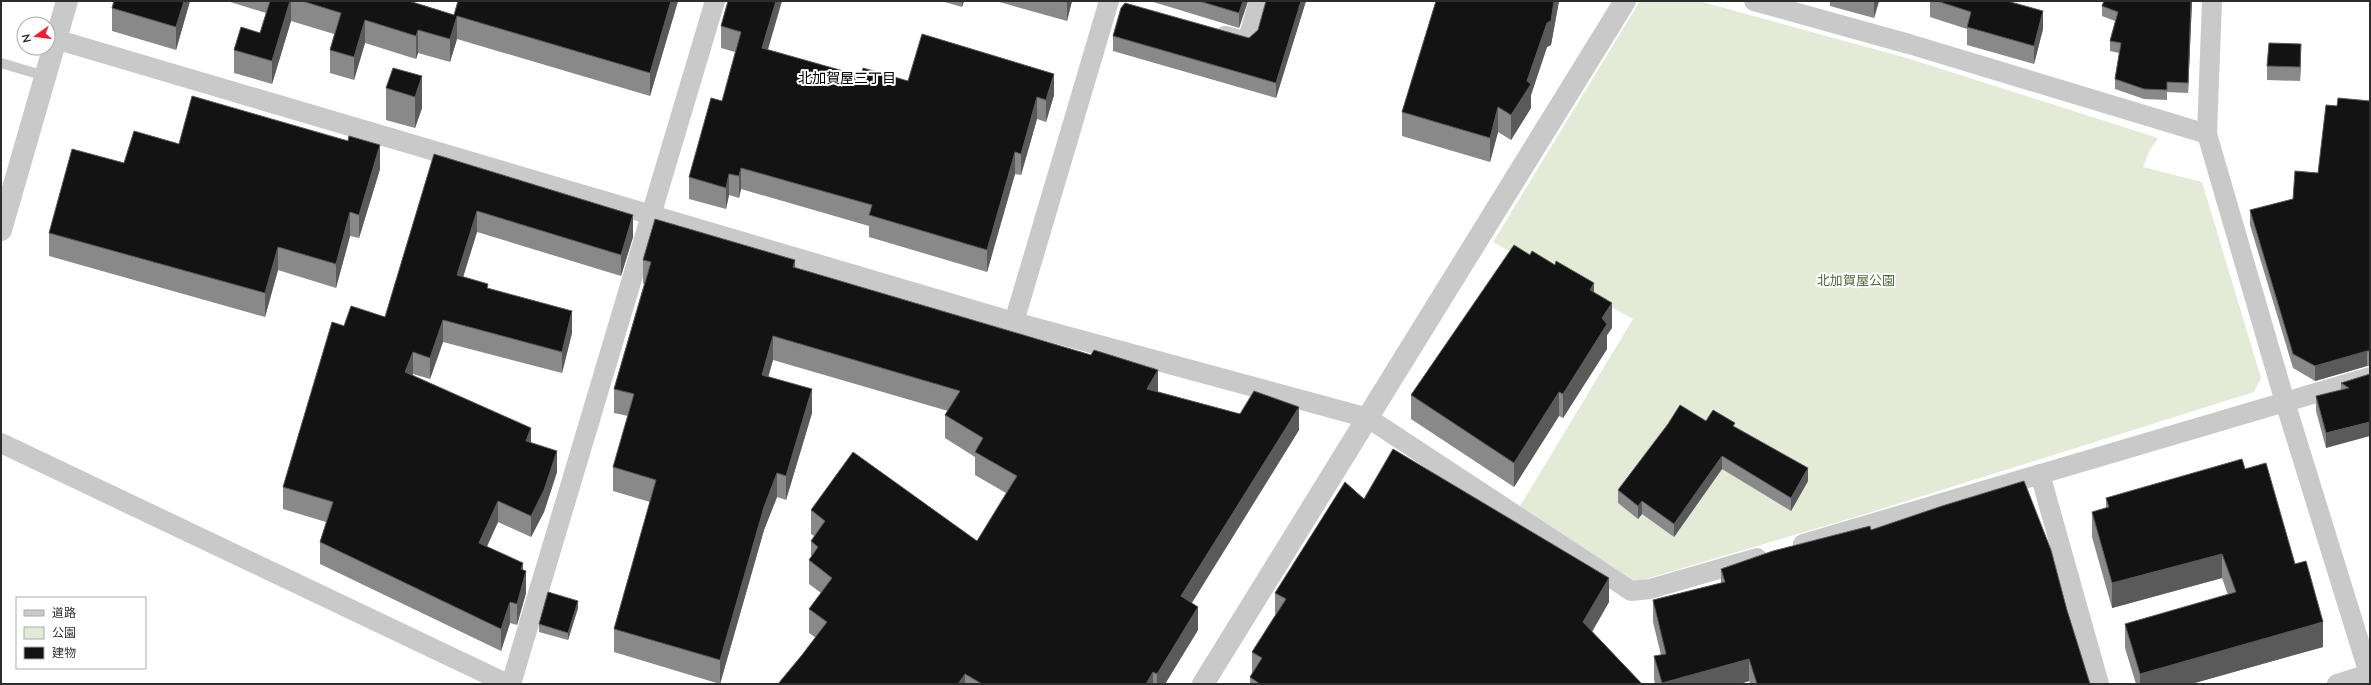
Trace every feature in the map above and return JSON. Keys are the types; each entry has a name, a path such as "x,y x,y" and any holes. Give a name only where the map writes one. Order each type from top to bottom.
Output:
{"street":[{"path":"67,1 56,39 1014,322 1368,418 1631,591 1650,590 2370,377"},
{"path":"1,443 509,684 652,216 715,1"},
{"path":"1209,31 1247,42 1259,1"},
{"path":"1203,684 1625,1"},
{"path":"1754,1 1909,44 2207,134"},
{"path":"2212,1 2207,134 2285,402 2370,675 2337,684"},
{"path":"1014,322 1115,3"},
{"path":"1,230 51,56"},
{"path":"2040,474 2099,684"}],"lane":[{"path":"1,63 45,76"}],"green space":[{"name":"北加賀屋公園","path":"1640,1 1699,1 1910,59 2158,138 2149,152 2143,167 2202,182 2261,378 2254,392 1862,515 1632,583 1520,506 1633,319 1493,242"}],"building":[{"path":"114,1 184,1 176,27 112,8"},
{"path":"270,1 290,1 272,61 234,50 241,27 260,33"},
{"path":"302,1 409,1 454,15 458,1 671,1 650,73 457,16 450,39 418,30 416,36 365,20 354,57 330,50 341,13"},
{"path":"728,1 776,1 762,48 861,76 863,68 908,81 922,34 1054,74 1046,100 1037,97 1021,154 1015,152 987,250 869,215 872,205 741,168 739,176 729,174 726,188 689,177 711,98 722,101 741,32 721,26"},
{"path":"1199,1 1243,1 1239,13"},
{"path":"1266,1 1301,1 1276,83 1113,36 1121,8 1125,3 1249,38 1258,30"},
{"path":"1436,1 1554,1 1551,21 1547,23 1527,81 1531,84 1511,115 1498,107 1490,138 1402,112"},
{"path":"1937,1 2007,1 2043,11 2034,46 1967,27 1971,12"},
{"path":"2104,1 2191,1 2188,83 2167,82 2167,90 2144,89 2115,79 2121,43 2110,41 2118,12 2102,6"},
{"path":"2269,43 2301,44 2300,67 2267,66"},
{"path":"393,68 422,76 415,97 386,88"},
{"path":"192,96 348,141 349,136 380,145 359,215 350,212 336,264 278,247 265,293 49,233 72,149 124,163 134,131 179,144"},
{"path":"2338,98 2370,101 2370,351 2315,366 2293,354 2250,210 2293,199 2295,171 2318,173 2326,105 2337,106"},
{"path":"434,154 633,215 621,255 477,211 457,275 488,284 487,288 572,311 562,352 443,320 430,358 413,352 405,372 531,428 526,441 557,451 544,490 531,516 498,501 479,543 523,563 521,569 526,571 517,604 510,602 501,629 320,542 333,502 283,487 332,322 344,326 351,306 385,317"},
{"path":"655,219 795,260 793,267 1091,355 1094,350 1158,370 1147,389 1240,414 1254,391 1299,407 1181,596 1198,607 1157,674 1153,672 1146,684 982,684 965,674 958,684 778,684 827,622 809,609 832,578 809,560 818,547 811,541 825,521 811,510 853,452 977,541 1017,476 975,452 983,438 945,415 960,391 773,336 762,375 812,389 786,476 777,473 764,507 720,660 614,629 656,480 613,467 634,394 614,389 651,262 643,260"},
{"path":"1514,245 1530,255 1532,251 1555,265 1556,261 1594,283 1590,290 1612,303 1602,318 1607,324 1563,394 1559,392 1514,463 1411,395"},
{"path":"2370,374 2370,422 2326,433 2316,396 2349,388 2341,383"},
{"path":"1680,405 1706,421 1713,410 1735,423 1733,426 1808,468 1791,498 1722,456 1674,524 1642,501 1638,506 1618,490 1668,424"},
{"path":"1393,449 1609,578 1583,622 1642,684 1260,684 1250,677 1262,658 1252,652 1286,599 1275,593 1345,482 1364,499"},
{"path":"2242,459 2245,469 2266,463 2295,564 2306,561 2323,622 2140,674 2125,624 2236,592 2222,554 2112,583 2092,512 2109,507 2106,498"},
{"path":"2024,481 2051,550 2067,610 2090,684 1757,684 1749,659 1662,683 1654,656 1666,654 1653,600 1725,582 1721,569 1773,551 1870,526 1871,530 1942,506"},
{"path":"548,592 578,601 568,633 539,624"}],"district":[{"name":"北加賀屋三丁目","path":"847,77"}]}
